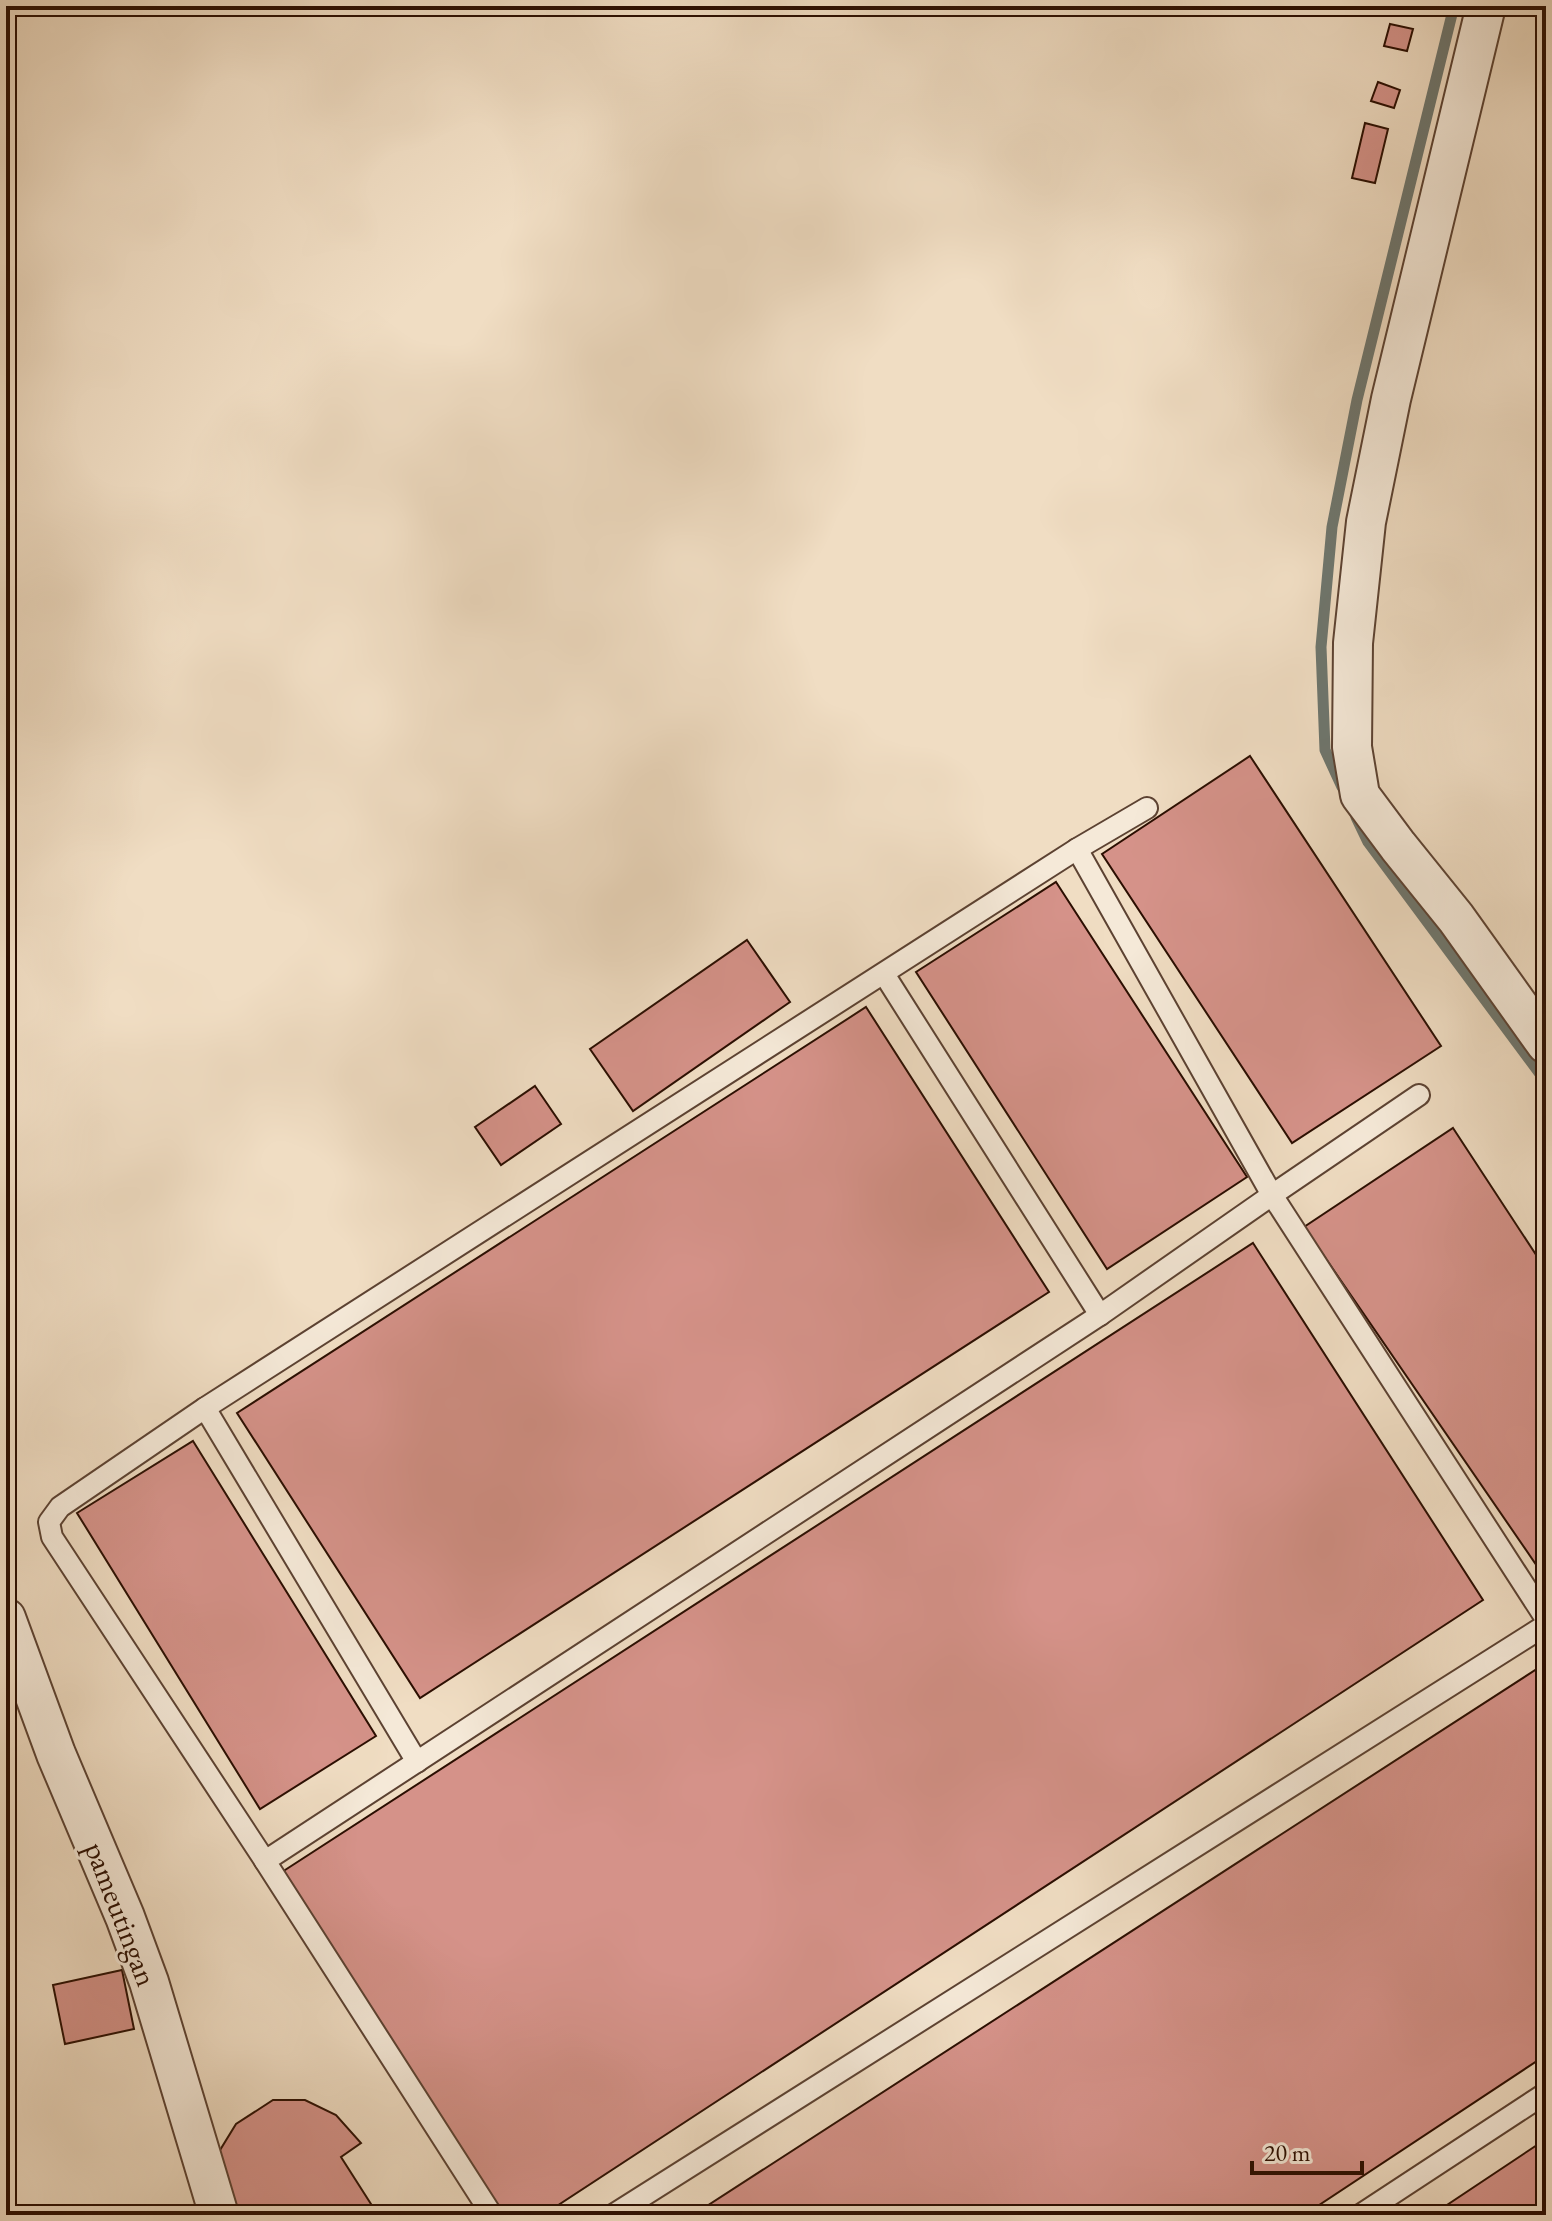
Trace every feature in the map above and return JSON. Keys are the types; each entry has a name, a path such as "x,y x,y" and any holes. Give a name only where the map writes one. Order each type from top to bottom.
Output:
{"street":[{"path":"1486,6 1391,399 1366,522 1353,643 1352,747 1360,795 1456,918 1546,1044"},
{"name":"pameutingan","path":"6,1618 56,1754 149,1982 219,2215"}],"lane":[{"path":"492,2215 52,1537 49,1522 60,1507 205,1408 1077,849 1147,808"},
{"path":"613,2215 1546,1622 1272,1195 1077,849"},
{"path":"884,974 1100,1315"},
{"path":"265,1861 1100,1315 1419,1095"},
{"path":"205,1408 417,1762"},
{"path":"1360,2215 1546,2093"}],"building":[{"path":"1390,24 1413,29 1407,51 1384,46"},
{"path":"1378,82 1400,90 1394,108 1371,101"},
{"path":"1365,123 1388,129 1375,183 1352,178"},
{"path":"1250,756 1441,1046 1292,1143 1102,854"},
{"path":"1056,882 1247,1177 1107,1269 916,972"},
{"path":"747,940 790,1002 633,1111 590,1049"},
{"path":"866,1007 1049,1292 420,1698 237,1413"},
{"path":"535,1086 561,1124 501,1165 475,1127"},
{"path":"1453,1128 1546,1270 1546,1560 1537,1566 1304,1227"},
{"path":"1253,1243 1483,1600 543,2215 504,2215 282,1872"},
{"path":"193,1441 376,1736 260,1809 77,1513"},
{"path":"1546,1663 1546,2055 1304,2215 693,2215"},
{"path":"122,1970 134,2029 65,2044 53,1985"},
{"path":"273,2100 305,2100 336,2115 361,2143 341,2157 378,2215 262,2215 256,2206 239,2215 222,2188 217,2155 236,2124"},
{"path":"1546,2139 1546,2215 1432,2215"}],"waterway":[{"path":"1342,787 1325,750 1321,647 1332,527 1357,400 1454,6"},
{"path":"1356,817 1368,842 1546,1082"}]}
